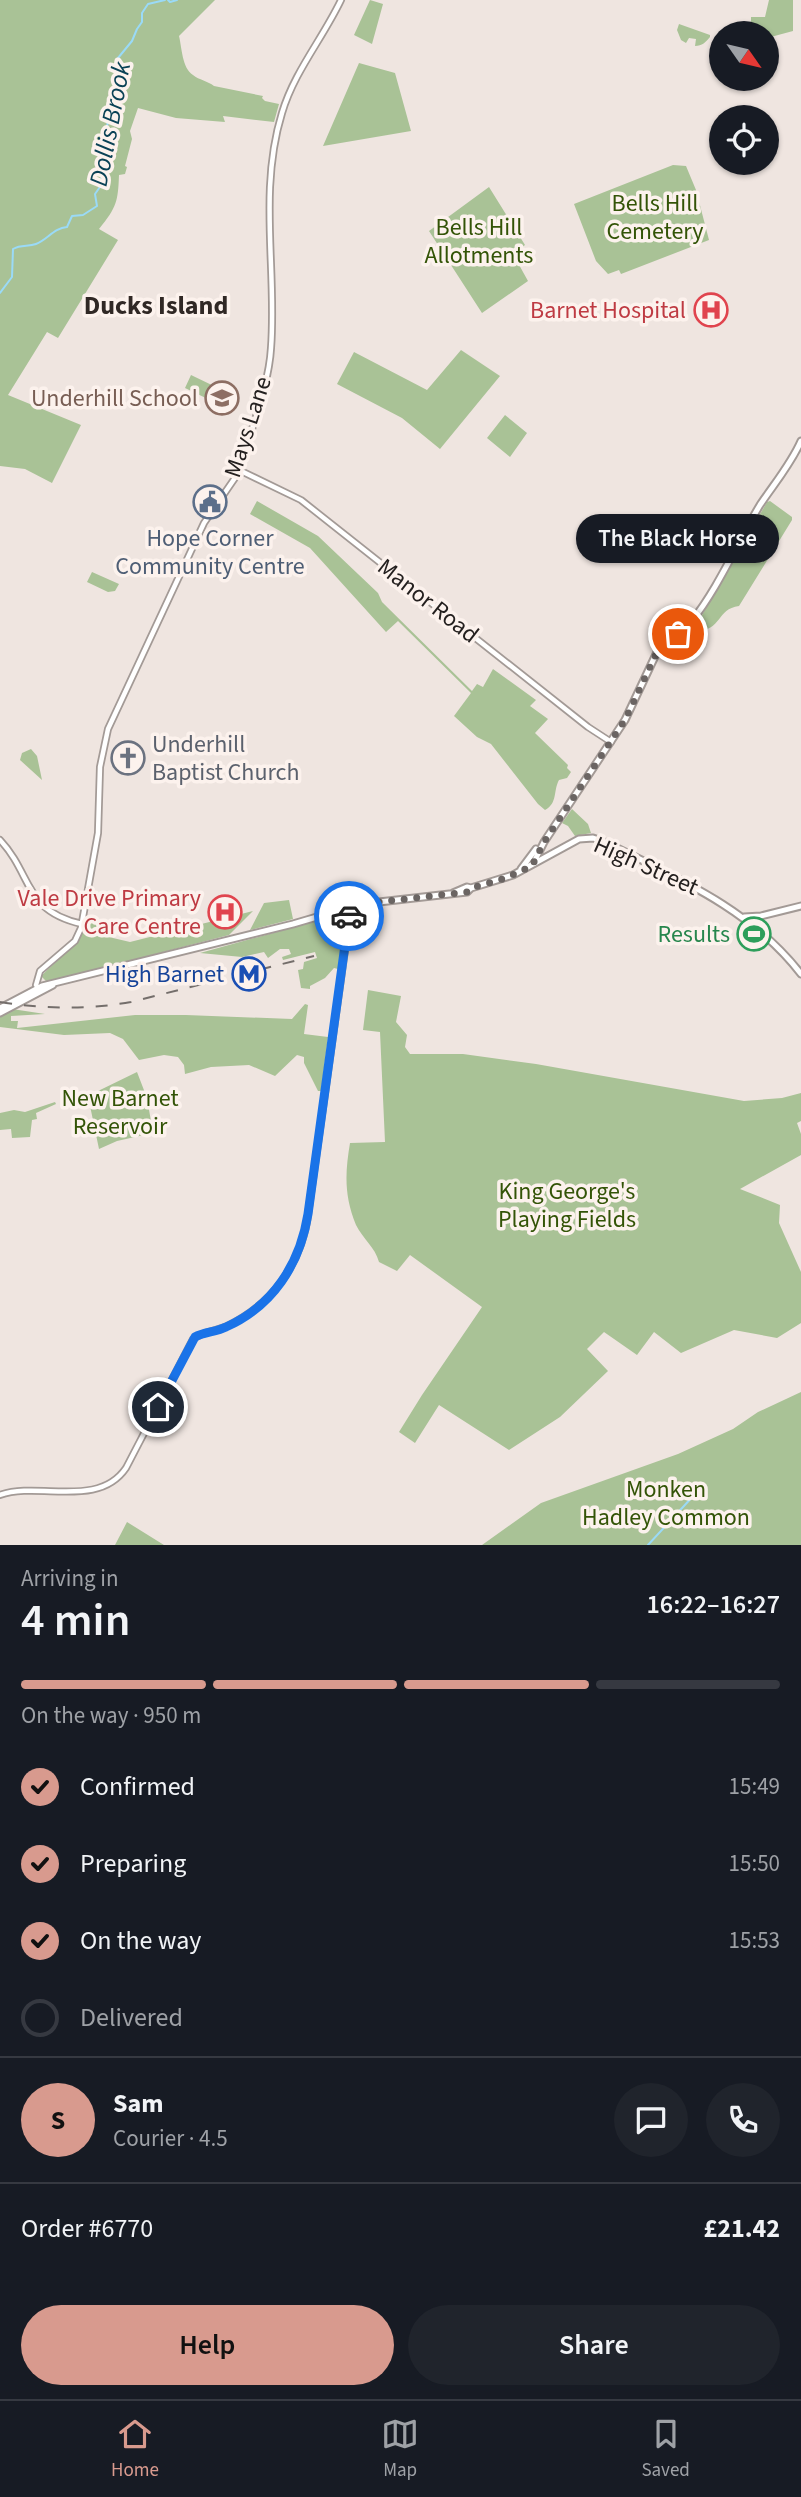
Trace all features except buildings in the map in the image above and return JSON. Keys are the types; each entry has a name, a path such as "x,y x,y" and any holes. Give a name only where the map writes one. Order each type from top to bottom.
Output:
{"main road":[{"path":"0,1007 53,985 351,907 453,892 506,878 520,871 535,858 541,845 611,742 631,708 658,650 667,640 684,630 702,607 801,442"},
{"name":"High Street","path":"535,858 549,856 579,839 597,839 712,896 754,923"},
{"path":"541,845 549,856"},
{"path":"754,923 761,916 801,906"},
{"path":"754,923 761,916"},
{"path":"754,923 801,974"},
{"path":"0,1013 40,989"}],"street":[{"name":"Mays Lane","path":"82,924 98,833 100,767 108,729 206,520 239,470 271,351 269,212 271,172 279,124 308,56 341,0"},
{"name":"Manor Road","path":"239,470 301,500 588,727 611,742"},
{"path":"0,839 10,852 32,894 63,918 82,924 75,941 40,971 40,989"},
{"path":"0,1495 20,1491 64,1492 94,1489 119,1477 192,1341 197,1336 223,1328 256,1309 282,1282 301,1247 308,1214 351,907"},
{"path":"340,911 348,921"}],"green space":[{"path":"0,0 215,0 179,36 189,72 214,86 263,96 265,101 279,104 274,122 223,116 225,122 176,118 138,108 130,131 132,139 125,174 119,175 115,204 99,229 118,240 58,338 47,332 8,395 81,425 52,483 25,469 0,466"},
{"path":"370,0 383,4 372,44 354,35"},
{"path":"769,0 793,0 793,31 779,35 779,21 751,21 751,17 765,17"},
{"path":"679,24 709,35 709,38 695,46 696,39 689,38 686,43 681,40 677,30"},
{"path":"359,63 395,73 411,131 323,146"},
{"name":"Bells Hill Cemetery","path":"673,165 686,166 696,190 709,240 621,274 619,270 608,274 596,261 574,204"},
{"name":"Bells Hill Allotments","path":"489,187 525,245 513,254 528,281 482,313 429,231"},
{"path":"461,350 500,376 440,449 402,418 337,384 354,352 427,390"},
{"path":"191,375 218,388 212,401 185,388"},
{"path":"505,415 527,433 510,457 487,438"},
{"path":"257,501 318,536 378,593 382,602 472,691 477,684 483,687 493,669 536,700 530,706 548,719 535,733 568,765 567,768 571,772 567,778 559,780 554,800 549,807 545,810 538,804 491,744 477,737 454,716 471,693 398,621 386,632 310,548 250,514"},
{"path":"770,501 792,517 792,520 739,606 726,611 710,628 695,632 694,629"},
{"path":"92,572 119,584 115,591 108,592 87,582"},
{"path":"31,749 37,756 42,780 20,760 22,753"},
{"path":"572,809 588,824 591,833 575,836 568,826 562,823"},
{"path":"289,900 293,919 250,930 264,903"},
{"path":"253,911 229,935 47,982 41,976 79,940 90,917 113,938 130,942"},
{"path":"338,915 343,919 344,925 338,969 334,968 325,978 310,986 310,989 301,988 298,970 303,969 304,962 317,958 315,952 283,960 282,957 291,954 289,949 280,949 268,958 264,952 242,957 200,953"},
{"name":"King George's Playing Fields","path":"368,990 401,996 396,1022 407,1035 405,1047 410,1054 463,1054 536,1064 744,1101 782,1098 801,1093 801,1121 797,1123 801,1134 801,1155 740,1189 780,1205 779,1223 801,1272 801,1323 777,1338 734,1330 681,1353 654,1332 637,1355 604,1332 587,1349 608,1371 560,1417 509,1450 439,1405 415,1443 399,1432 482,1307 410,1255 397,1271 379,1262 352,1214 347,1184 350,1143 385,1142 380,1032 363,1030"},
{"path":"305,1004 308,1005 304,1034 328,1037 321,1091 318,1091 304,1063 304,1057 297,1055 275,1076 249,1065 211,1067 185,1074 184,1065 178,1057 164,1055 139,1060 123,1039 110,1033 64,1035 0,1027 0,1016 12,1009 45,1014 11,1016 11,1021 18,1021 17,1028 135,1015 292,1019"},
{"name":"New Barnet Reservoir","path":"137,1072 147,1098 153,1133 117,1141 99,1149 89,1101 98,1091"},
{"path":"55,1102 56,1104 36,1113 37,1119 32,1120 30,1137 12,1138 11,1129 0,1130 0,1113 14,1110 25,1112"},
{"name":"Monken Hadley Common","path":"801,1392 801,1545 482,1545 541,1503 678,1454 733,1429 758,1412"},
{"path":"127,1522 164,1545 115,1545"}],"waterway":[{"name":"Dollis Brook","path":"0,293 12,277 13,249 40,242 67,227 72,216 83,215 97,206 95,194 102,184 101,171 112,91 119,72 118,58 132,41 148,4 165,0"},
{"name":"Dollis Brook","path":"168,0 177,0"},
{"path":"648,1545 695,1494"}],"railway":[{"path":"0,1002 66,1008 114,1005 314,956"}],"way so far":[{"path":"349,916 351,907 467,892 471,888 506,878 532,866 544,842 625,720 658,650 663,643 678,634"}],"place":[{"name":"Barnet Hospital","path":"711,310"},
{"name":"Underhill School","path":"222,398"},
{"name":"Hope Corner Community Centre","path":"210,502"},
{"name":"The Black Horse","path":"678,634"},
{"name":"Underhill Baptist Church","path":"128,758"},
{"name":"Vale Drive Primary Care Centre","path":"225,912"},
{"name":"Results","path":"754,934"},
{"name":"High Barnet","path":"249,974"}],"district":[{"name":"Ducks Island","path":"156,305"}],"route":[{"path":"158,1407 195,1337 223,1328 256,1309 282,1282 298,1254 308,1214 349,916"}]}
